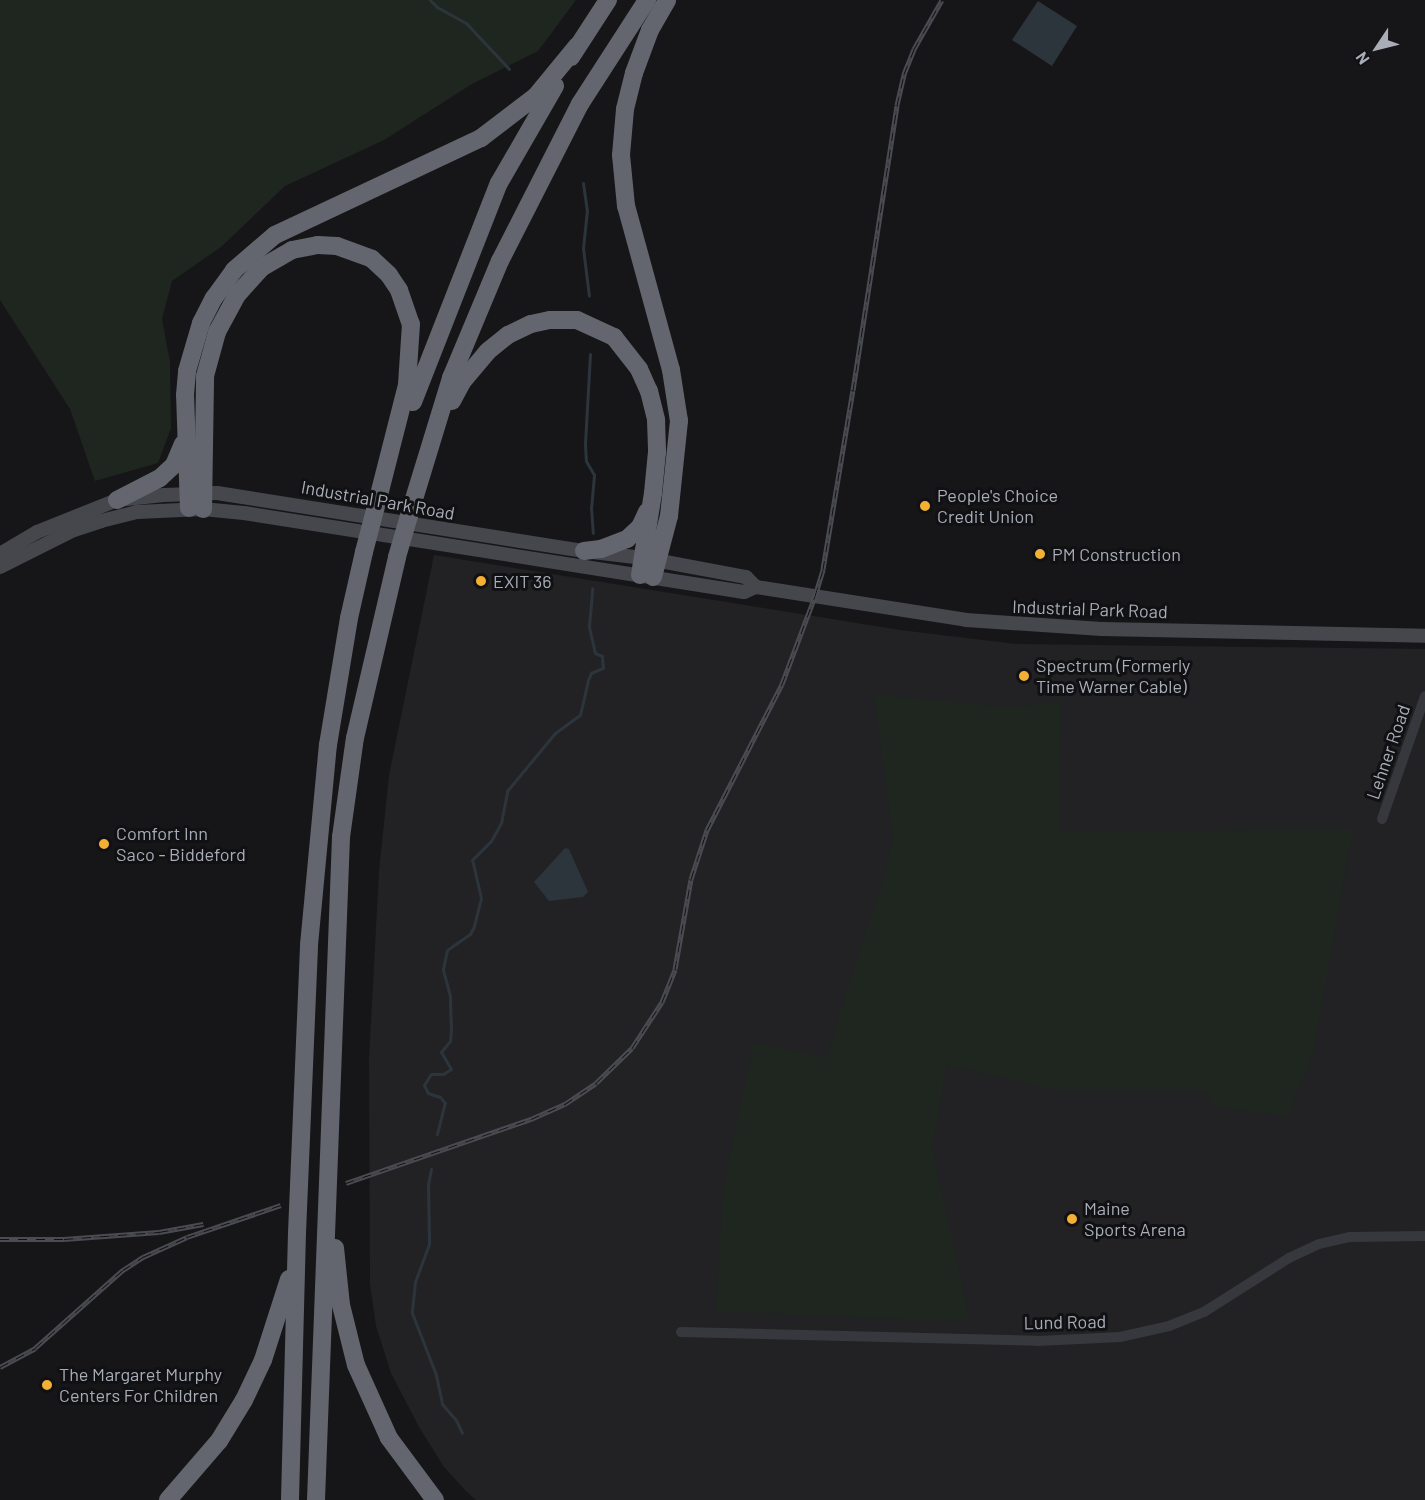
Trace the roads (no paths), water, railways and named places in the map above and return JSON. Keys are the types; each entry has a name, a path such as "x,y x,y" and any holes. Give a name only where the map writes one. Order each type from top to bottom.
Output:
{"highway":[{"path":"379,495 430,354 499,183 578,46 608,0"},
{"path":"316,1500 323,1294 331,1150 341,837 355,738 397,557 434,431 470,330 538,181 580,104 647,0"},
{"path":"648,568 671,500 679,421 671,370 626,206 621,155 625,109 634,73 650,30 667,0"},
{"path":"196,501 186,427 185,383 196,336 221,287 246,257 275,235 482,138 531,101 578,46"},
{"path":"196,501 205,376 209,355 221,321 245,284 270,262 292,250 318,245 353,250 372,259 389,275 399,290 411,324 407,385 349,618 327,756 309,956 297,1233 290,1500"},
{"path":"434,431 462,382 499,341 516,330 541,321 578,320 614,337 630,355 644,379 653,405 657,435 648,568"},
{"path":"117,500 160,478 174,465 183,447 186,427"},
{"path":"584,551 614,545 634,533 646,516 653,493"},
{"path":"331,1150 337,1281 351,1348 370,1401 385,1430 416,1478 435,1500"},
{"path":"168,1500 219,1441 255,1377 288,1288 297,1233"}],"main road":[{"name":"Industrial Park Road","path":"0,554 37,532 117,500 196,501 252,497 584,551 744,592 756,587 894,610 1006,624 1274,634 1425,636"},
{"name":"Industrial Park Road","path":"0,567 74,530 100,521 196,501 244,513 648,568"}],"street":[{"name":"Lehner Road","path":"1382,819 1425,696"},
{"name":"Lund Road","path":"681,1332 1049,1341 1120,1337 1169,1326 1204,1312 1289,1258 1319,1244 1350,1237 1425,1236"}],"waterway":[{"path":"430,0 437,7 466,23 509,69"},
{"path":"583,183 587,210 583,248 589,296"},
{"path":"590,354 585,444 586,461 594,475 591,507 593,533"},
{"path":"437,1134 445,1103 440,1097 428,1093 424,1085 431,1074 443,1074 451,1069 441,1052 450,1041 451,1030 450,996 443,969 447,950 470,934 474,926 481,898 472,860 491,841 501,823 507,791 555,733 580,715 591,673 603,668 602,656 595,653 589,626 592,588"},
{"path":"431,1169 428,1184 429,1244 415,1282 412,1313 436,1375 442,1404 456,1420 462,1433"}],"railway":[{"path":"346,1183 531,1119 565,1104 596,1083 632,1048 662,1002 675,969 691,879 707,830 782,684 823,569 897,105 904,74 914,49 942,0"},
{"path":"0,1367 35,1348 123,1270 143,1257 187,1237 281,1205"},
{"path":"0,1239 64,1239 159,1232 203,1224"}],"place":[{"name":"People's Choice Credit Union","path":"925,506"},
{"name":"PM Construction","path":"1040,554"},
{"name":"EXIT 36","path":"481,581"},
{"name":"Spectrum (Formerly Time Warner Cable)","path":"1024,676"},
{"name":"Comfort Inn Saco - Biddeford","path":"104,844"},
{"name":"Maine Sports Arena","path":"1072,1219"},
{"name":"The Margaret Murphy Centers For Children","path":"47,1385"}]}
